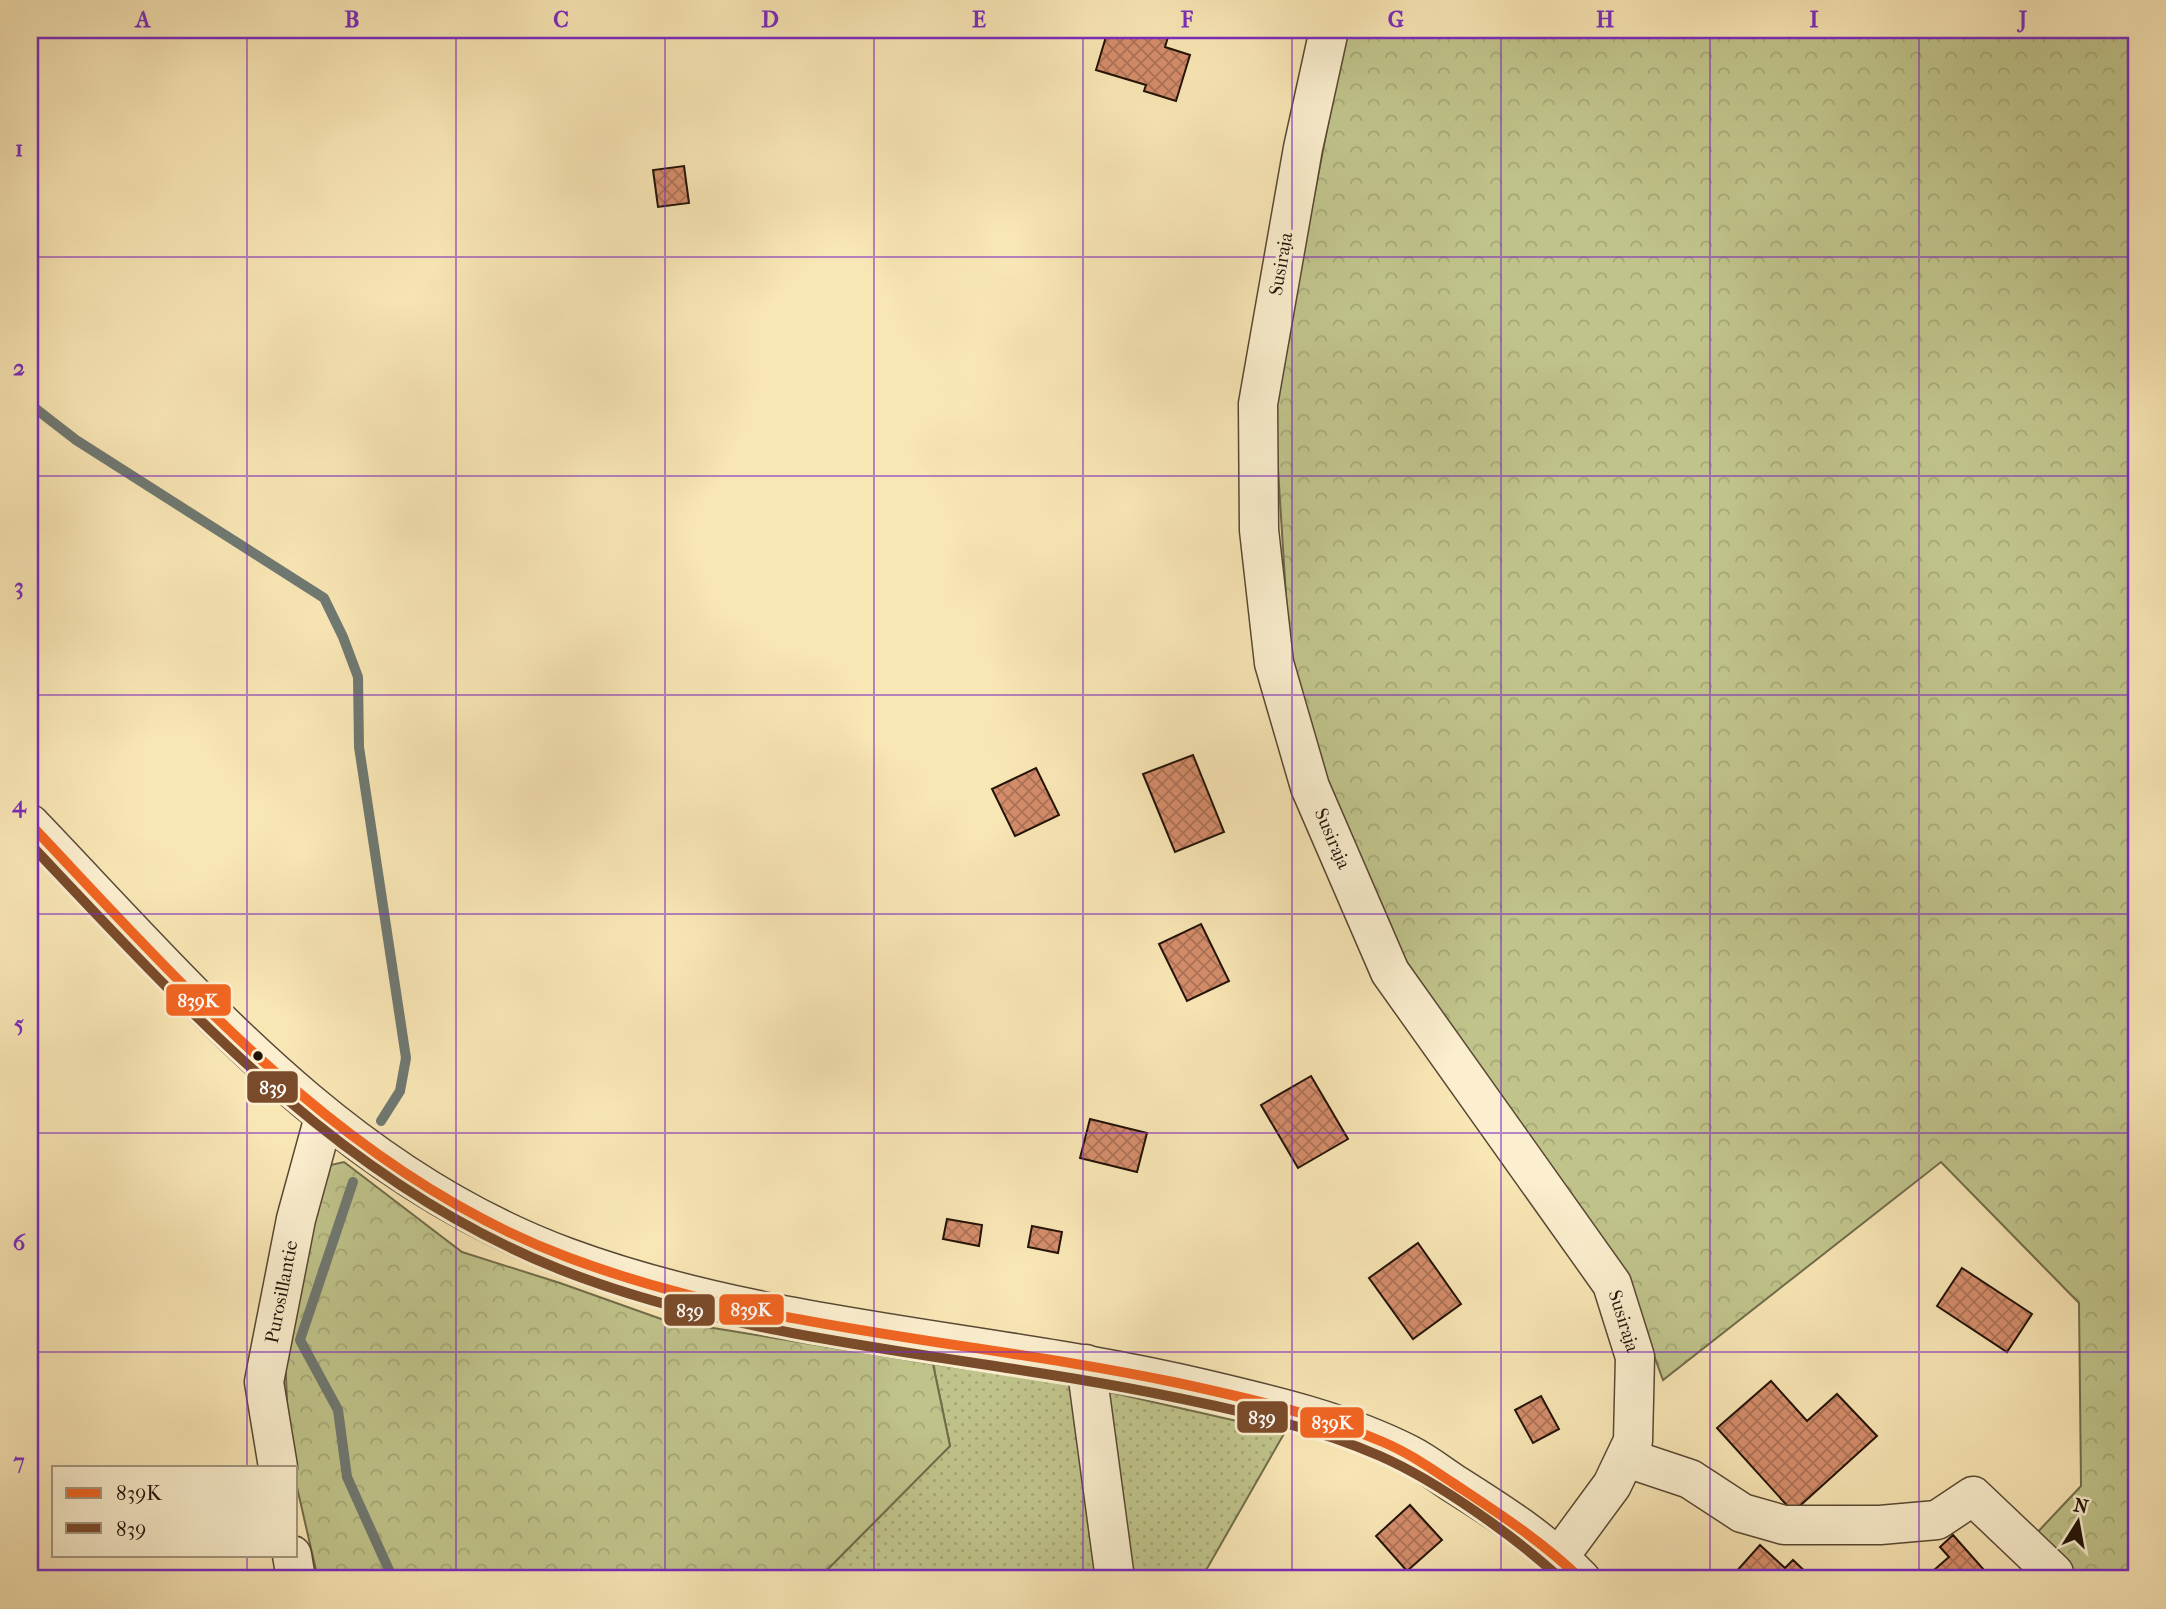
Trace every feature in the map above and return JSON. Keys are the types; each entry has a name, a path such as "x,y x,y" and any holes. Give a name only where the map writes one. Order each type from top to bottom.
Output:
{"street":[{"name":"Susiraja","path":"1329,30 1303,148 1258,404 1259,530 1274,663 1310,787 1390,972 1612,1284 1636,1357 1636,1426 1627,1458 1570,1568"},
{"path":"30,824 202,1006 324,1117 381,1161 421,1187 485,1222 566,1257 667,1288 797,1316 1138,1373 1291,1409 1408,1454 1508,1518 1570,1568"},
{"name":"Purosillantie","path":"278,1466 264,1382 293,1233 324,1117"},
{"path":"1086,1364 1115,1579"},
{"path":"1627,1458 1690,1479 1742,1513 1784,1525 1880,1525 1937,1520 1973,1496 2054,1573"},
{"path":"292,1556 296,1579"}],"green space":[{"path":"1346,30 2136,30 2136,1579 2070,1579 2033,1537 2081,1486 2079,1303 1941,1162 1663,1380 1627,1282 1403,960 1329,795 1290,659 1274,406"},
{"path":"344,1162 462,1252 664,1320 933,1364 950,1446 818,1579 318,1579 298,1492 298,1466 289,1454 285,1351 326,1166"},
{"path":"933,1364 1073,1384 1104,1579 818,1579 950,1446"},
{"path":"1096,1389 1285,1432 1201,1579 1122,1579"}],"building":[{"path":"1108,30 1170,30 1165,47 1190,55 1176,101 1144,91 1146,85 1096,70"},
{"path":"684,166 689,203 658,207 653,170"},
{"path":"1193,755 1224,832 1175,852 1143,774"},
{"path":"1036,768 1059,815 1015,836 992,789"},
{"path":"1201,924 1229,981 1187,1001 1159,944"},
{"path":"1311,1076 1348,1139 1298,1168 1261,1105"},
{"path":"1090,1119 1147,1133 1137,1172 1080,1158"},
{"path":"947,1219 982,1225 979,1246 943,1239"},
{"path":"1032,1226 1062,1232 1058,1253 1028,1247"},
{"path":"1418,1243 1461,1304 1413,1339 1369,1278"},
{"path":"1962,1268 2032,1314 2007,1352 1937,1306"},
{"path":"1771,1381 1807,1421 1837,1394 1877,1436 1793,1512 1717,1428"},
{"path":"1541,1396 1559,1429 1533,1443 1515,1410"},
{"path":"1410,1505 1442,1540 1407,1571 1376,1536"},
{"path":"1953,1535 1992,1579 1926,1577 1949,1557 1940,1547"},
{"path":"1760,1545 1785,1568 1793,1560 1811,1577 1742,1579 1735,1573"}],"waterway":[{"path":"30,401 36,409 76,440 324,598 358,677 359,747 406,1058 400,1091 381,1121"},
{"path":"353,1182 300,1340 338,1410 347,1477 393,1579"}],"transit line":[{"name":"839K","path":"30,824 211,1013 275,1072 342,1128 412,1178 487,1221 567,1257 641,1282 716,1302 869,1332 1101,1368 1178,1383 1333,1423 1383,1442 1419,1461 1519,1528 1581,1579"},
{"name":"839","path":"30,844 148,968 209,1029 272,1086 338,1141 407,1190 480,1233 559,1269 632,1295 708,1315 865,1346 1101,1383 1229,1409 1306,1429 1380,1456 1426,1480 1499,1528 1561,1579"}]}
